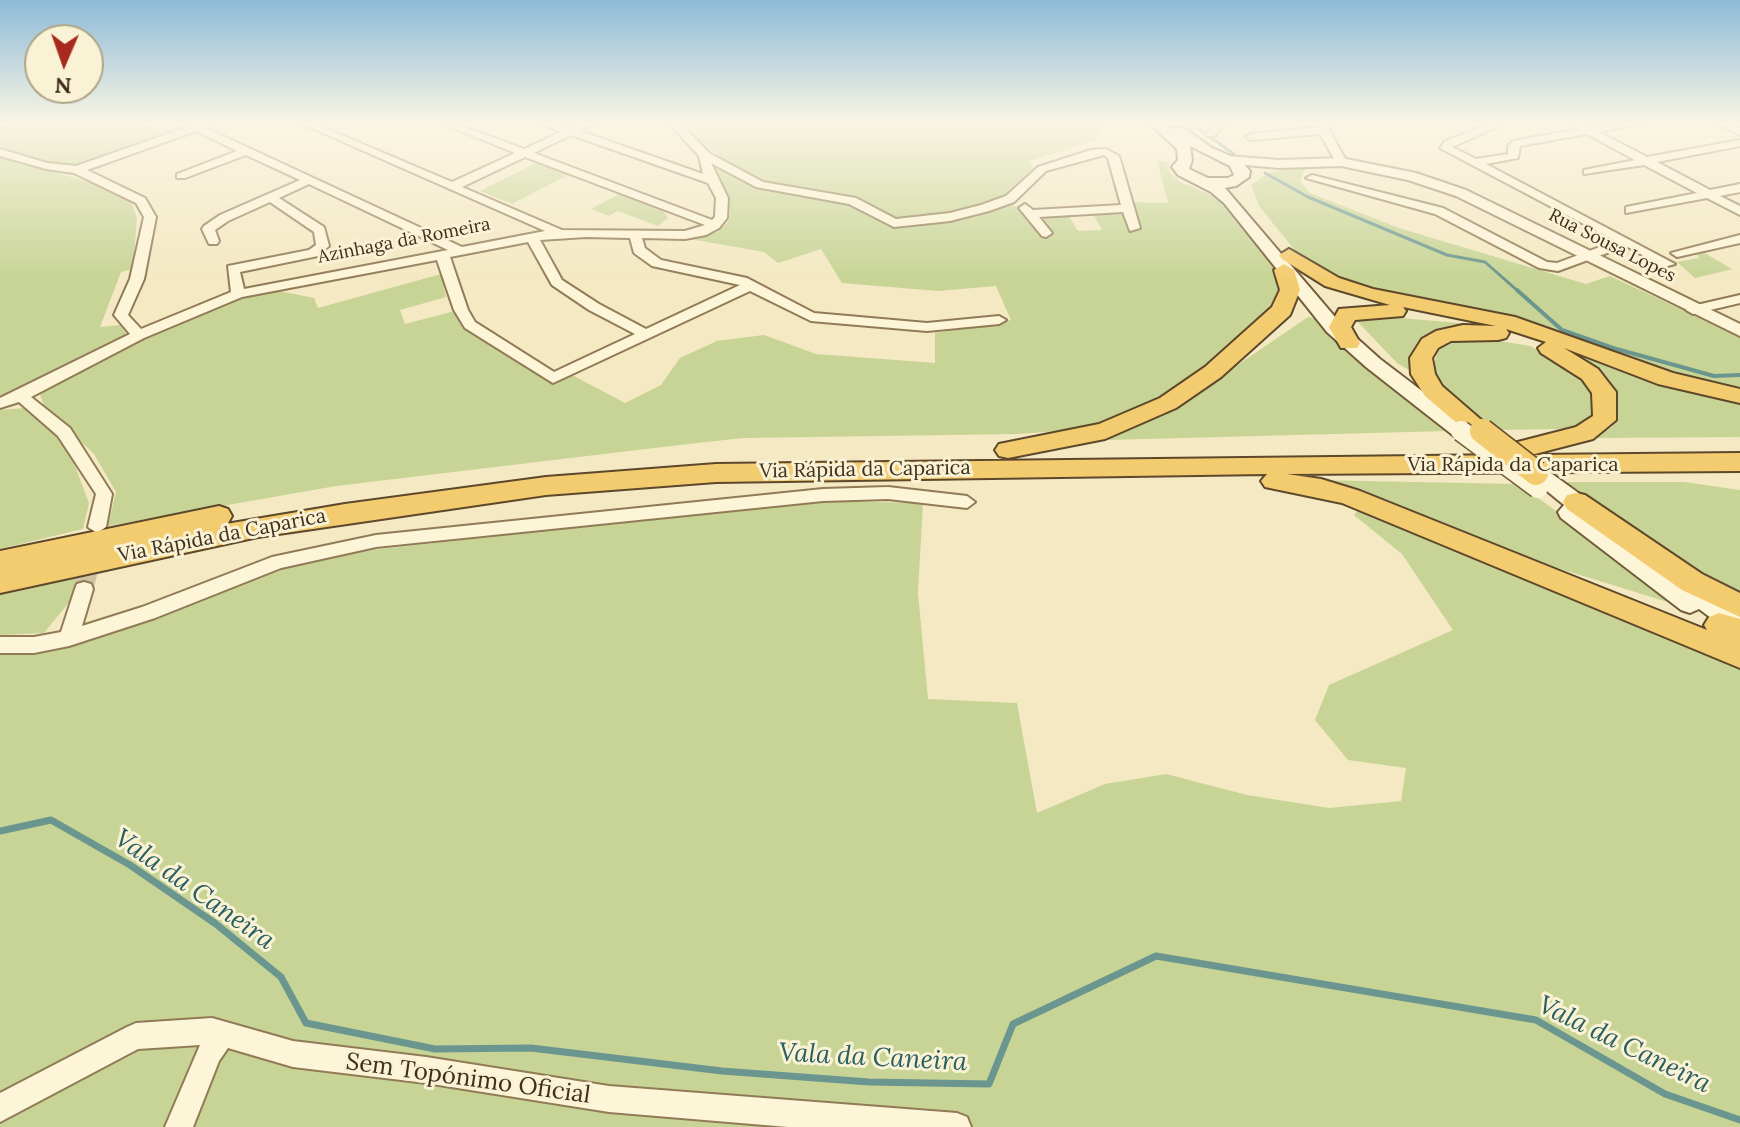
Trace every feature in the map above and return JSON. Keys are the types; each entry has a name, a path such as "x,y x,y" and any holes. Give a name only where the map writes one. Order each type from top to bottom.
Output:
{"highway":[{"path":"1287,262 1368,294 1496,320 1572,343 1666,379 1740,396"},
{"path":"1008,450 1105,431 1168,403 1213,372 1282,310 1290,290 1287,262"},
{"path":"1349,343 1341,332 1342,319 1356,311 1388,310 1496,320"},
{"path":"1519,450 1584,433 1604,420 1607,403 1604,392 1590,374 1560,353 1526,339 1491,332 1463,332 1430,344 1421,358 1427,382 1473,431 1692,582 1737,626"},
{"name":"Via Rápida da Caparica","path":"0,561 89,540 267,507 549,468 717,455 1008,450 1740,448"},
{"name":"Via Rápida da Caparica","path":"0,582 258,527 546,486 716,473 1129,468 1557,488 1740,462"},
{"path":"1129,468 1295,483 1351,497 1740,656"},
{"path":"1557,488 1681,473 1740,482"}],"main road":[{"path":"1188,175 1230,200 1342,319 1392,367 1473,431"},
{"path":"1240,175 1241,193 1287,262 1349,343 1473,431"},
{"path":"1199,181 1221,184 1240,178"}],"street":[{"path":"86,175 141,201 150,217 137,279 121,315 139,335"},
{"path":"297,175 458,250"},
{"path":"424,175 560,234"},
{"path":"452,187 479,175"},
{"path":"582,175 715,225 724,208 709,175"},
{"path":"695,175 713,181"},
{"path":"741,175 760,185 852,201 894,223 962,214 1010,199 1036,175"},
{"path":"1118,175 1134,228"},
{"name":"Rua Sousa Lopes","path":"1240,178 1246,175"},
{"name":"Rua Sousa Lopes","path":"1404,175 1461,193 1740,331"},
{"path":"1496,175 1626,242 1673,258 1740,239"},
{"path":"1672,175 1740,211"},
{"path":"1312,178 1439,211 1544,265 1558,267 1626,242"},
{"path":"213,241 207,231 213,225 309,180"},
{"path":"1630,210 1740,188"},
{"path":"238,294 233,269 313,253 323,246 320,230 270,197"},
{"path":"1010,199 1031,214 1046,233"},
{"path":"1031,214 1128,208"},
{"name":"Azinhaga da Romeira","path":"0,403 21,396 139,335 238,294 532,237 560,234 685,235 715,225"},
{"path":"635,234 639,250 657,263 751,285 811,317 927,327 999,320"},
{"path":"532,237 557,282 594,307 644,333"},
{"path":"442,254 461,310 470,325 553,378 751,285"},
{"path":"1693,310 1740,299"},
{"path":"21,396 64,432 104,494 97,527"},
{"path":"0,645 34,645 69,638 148,613 278,562 376,541 823,495 888,493 967,502"},
{"path":"69,638 84,589"},
{"name":"Sem Topónimo Oficial","path":"0,1108 136,1036 212,1031 293,1054 426,1070 609,1099 957,1127"},
{"path":"179,1127 210,1052 222,1034"}],"green space":[{"path":"0,175 63,175 100,185 132,204 137,218 133,269 121,272 100,327 120,325 128,336 0,399"},
{"path":"513,175 568,175 512,204 480,191"},
{"path":"716,175 730,175 755,187 844,202 877,220 904,226 1013,205 1023,211 1041,234 1052,233 1042,220 1046,216 1068,215 1078,231 1102,230 1093,214 1117,213 1124,216 1127,229 1140,228 1132,202 1168,203 1161,175 1172,175 1180,182 1216,197 1272,266 1281,284 1280,295 1267,316 1226,352 1163,397 1118,418 1071,430 1018,434 743,438 336,486 108,526 116,492 94,454 45,408 40,395 58,379 206,310 242,297 274,290 314,298 318,308 441,274 446,297 400,310 405,324 455,311 463,329 554,385 572,375 625,403 661,385 680,358 717,341 764,335 816,354 935,363 935,333 1011,320 996,286 938,291 842,283 821,249 778,263 764,252 690,239 717,232 729,221 726,193"},
{"path":"1026,175 1003,196 967,210 899,219 835,194 763,183 744,176"},
{"path":"1266,175 1303,175 1300,181 1310,193 1399,228 1586,284 1610,276 1740,337 1740,390 1330,279 1297,253 1259,206 1251,185"},
{"path":"619,194 663,211 668,218 658,226 618,211 609,216 591,209"},
{"path":"1703,252 1733,269 1695,278 1677,262 1699,258 1697,254"},
{"path":"1364,315 1507,327 1740,401 1740,437 1593,438 1612,427 1616,416 1616,396 1605,378 1581,360 1542,340 1510,330 1477,326 1443,330 1414,373 1397,363 1356,320"},
{"path":"1308,317 1317,319 1385,384 1447,431 1107,440 1192,396"},
{"path":"1475,337 1530,346 1554,358 1581,375 1596,393 1598,409 1582,425 1560,429 1490,430 1459,405 1439,383 1434,364 1438,350 1458,340"},
{"path":"25,408 67,445 89,503 83,529 0,549 0,410"},
{"path":"1310,480 1518,484 1593,537 1674,604 1512,554"},
{"path":"1565,482 1684,482 1740,490 1740,596 1593,505"},
{"path":"812,501 923,503 918,593 928,699 1017,703 1037,813 1105,784 1166,774 1247,795 1329,808 1401,801 1406,768 1348,760 1315,720 1329,685 1453,630 1402,554 1354,515 1361,506 1740,666 1740,1127 0,1127 0,652 43,651 127,628 252,579 327,555"},
{"path":"79,574 70,601 44,633 0,635 0,592"}],"waterway":[{"path":"1268,175 1308,197 1447,255 1485,262 1519,292"},
{"path":"1517,290 1562,330 1613,348 1714,376 1740,375"},
{"name":"Vala da Caneira","path":"0,831 51,820 130,865 216,924 281,977 306,1023 435,1049 531,1048 722,1071 869,1082 989,1084 1013,1024 1156,956 1536,1020 1665,1094 1740,1120"}],"tunnel":[{"path":"84,589 93,550"}]}
